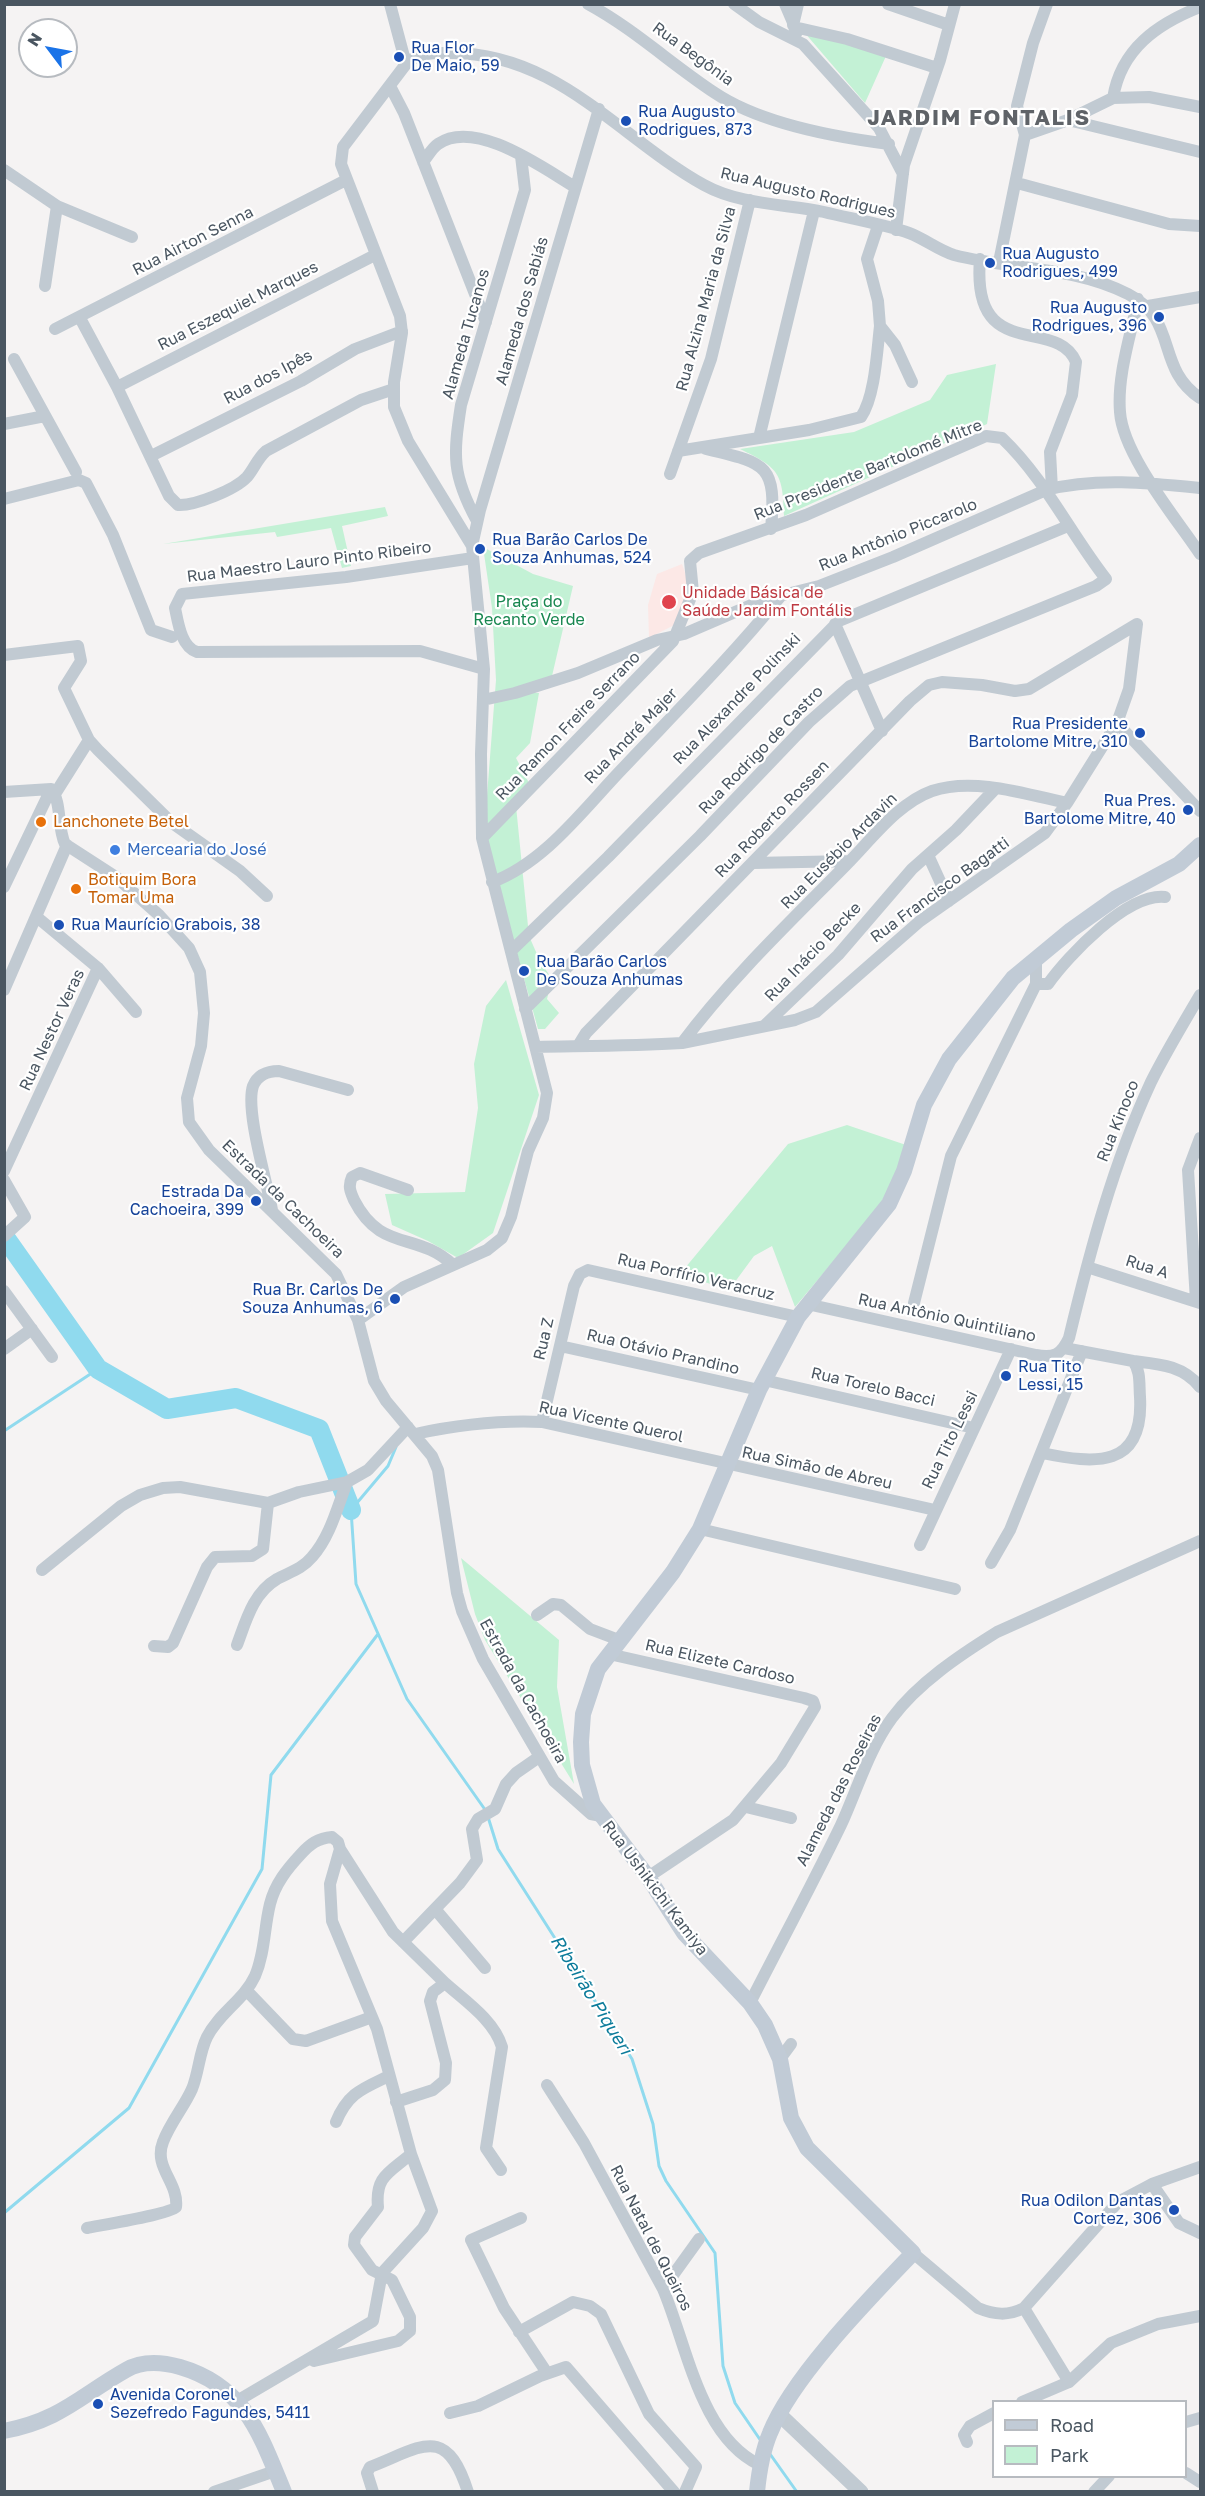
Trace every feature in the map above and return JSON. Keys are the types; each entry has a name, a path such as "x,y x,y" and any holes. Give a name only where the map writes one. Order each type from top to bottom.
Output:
{"main road":[{"name":"Rua Ushikichi Kamiya","path":"913,2253 807,2148 791,2118 780,2059 765,2025 750,2003 684,1933 648,1877 601,1816 586,1784 581,1742 583,1714 590,1687 609,1654 673,1572 700,1529 761,1385 802,1310 867,1234 893,1197 924,1105 949,1059 1009,982 1036,958 1116,898 1179,864 1200,845"},
{"path":"757,2492 761,2463 770,2432 810,2368 913,2253"},
{"path":"4,2431 33,2426 69,2409 127,2370 145,2363 169,2364 200,2373 227,2390 237,2401 251,2417 284,2492"}],"street":[{"path":"358,1320 404,1287 497,1244 507,1230 528,1151 546,1108 547,1093 482,838 484,669 472,552 408,441 394,407 394,389 402,331 399,316 346,180 340,158 343,147 406,64 390,4"},
{"name":"Rua Begônia","path":"588,4 631,29 716,94 741,108 761,116 825,132 889,144"},
{"path":"734,4 759,22 803,44"},
{"path":"785,4 803,44 864,108 889,144 903,174"},
{"path":"794,26 798,4"},
{"path":"888,4 949,25"},
{"path":"897,230 903,174 955,4"},
{"path":"999,262 1025,135 1017,106 1033,43 1047,4"},
{"path":"1113,98 1116,76 1133,51 1167,22 1200,7"},
{"path":"794,26 848,39 937,68"},
{"name":"Rua Augusto Rodrigues","path":"406,64 416,56 433,53 458,53 502,59 560,84 599,109 706,186 750,200 814,211 897,230 952,254 1089,279 1143,302"},
{"path":"390,86 400,104 486,322"},
{"path":"1025,135 1068,120 1113,98 1149,97 1200,107"},
{"name":"Alameda dos Sabiás","path":"472,552 477,521 599,109"},
{"path":"1068,120 1200,152"},
{"path":"423,162 439,143 467,136 484,139 521,156 575,187"},
{"name":"Alameda Tucanos","path":"477,521 457,480 456,437 461,405 525,190 521,156"},
{"path":"4,170 57,206 132,237"},
{"name":"Rua Airton Senna","path":"55,329 346,180"},
{"path":"1017,183 1169,224 1200,226"},
{"name":"Rua Alzina Maria da Silva","path":"670,474 711,359 750,200"},
{"path":"45,286 57,206"},
{"path":"759,438 814,211"},
{"path":"678,451 759,438 861,417 867,405 880,326 878,301 867,259 878,226"},
{"name":"Rua Eszequiel Marques","path":"117,387 375,255"},
{"path":"980,259 980,285 984,303 996,322 1012,333 1059,344 1068,349 1076,362 1072,395 1050,452 1049,489"},
{"path":"1143,302 1200,297"},
{"path":"1143,302 1161,323 1177,376 1186,388 1200,398"},
{"path":"1143,302 1122,384 1120,410 1127,442 1200,554"},
{"path":"80,318 117,387 170,496 178,505 189,505 233,486 249,475 255,462 266,451 361,400 394,389"},
{"path":"880,326 899,352 912,382"},
{"name":"Rua dos Ipês","path":"151,456 301,381 355,349 402,331"},
{"path":"14,359 75,472"},
{"path":"4,424 45,416"},
{"name":"Rua Presidente Bartolomé Mitre","path":"675,636 693,592 690,567 693,557 699,553 771,529 986,436 1002,438 1049,489 1068,526 1106,579"},
{"path":"700,448 748,459 765,471 773,490 771,529"},
{"path":"4,499 83,481 91,489 113,535 151,630 172,637"},
{"name":"Rua Antônio Piccarolo","path":"483,700 515,693 578,673 657,640 675,636 764,600 780,597 893,557 1049,489 1101,484 1153,484 1200,488"},
{"name":"Rua Alexandre Polinski","path":"511,951 592,873 835,624 868,607 1068,526"},
{"name":"Rua Maestro Lauro Pinto Ribeiro","path":"472,552 301,582 196,590 182,594 175,608 183,637 189,649 197,652 420,651 484,669"},
{"name":"Rua Rodrigo de Castro","path":"525,1009 700,836 833,699 859,683 1096,586 1106,579"},
{"name":"Rua André Majer","path":"492,882 524,867 567,826 713,676 780,597"},
{"path":"835,624 859,683 882,730"},
{"name":"Rua Roberto Rossen","path":"578,1046 586,1033 910,701 934,683 982,685 1021,692 1137,624 1129,689 1117,723"},
{"name":"Rua Ramon Freire Serrano","path":"482,838 662,654 675,636"},
{"path":"4,655 78,646 81,661 64,688 89,740 182,830 240,871 267,896"},
{"path":"1067,803 1117,723 1200,811"},
{"path":"4,887 53,791 89,740"},
{"name":"Rua Eusébio Ardavin","path":"682,1043 728,989 850,861 896,815 925,794 964,786 995,789 1067,803"},
{"name":"Rua Inácio Becke","path":"537,1047 682,1043 763,1027 838,955 896,886 995,789"},
{"path":"4,792 53,791"},
{"path":"4,990 38,918 68,845 57,817 53,791"},
{"name":"Rua Francisco Bagatti","path":"763,1027 795,1020 816,1011 879,955 949,901 1033,843 1045,833 1067,803"},
{"name":"Estrada da Cachoeira","path":"68,845 116,877 159,915 193,954 200,972 204,1013 201,1046 186,1098 189,1122 209,1150 336,1274 358,1320 374,1381 386,1401 432,1456 442,1485 451,1564 462,1611 483,1659 539,1757 564,1792 591,1814 601,1816"},
{"path":"928,855 949,901"},
{"path":"753,863 850,861"},
{"path":"1036,984 1048,984 1073,951 1119,915 1148,899 1165,897"},
{"path":"38,918 98,968 136,1011"},
{"path":"914,1303 951,1156 1036,984 1036,958"},
{"name":"Rua Nestor Veras","path":"4,1171 98,968"},
{"name":"Rua Kinoco","path":"1087,1268 1112,1181 1140,1108 1163,1059 1200,995"},
{"path":"272,1210 252,1108 253,1088 256,1080 268,1071 279,1071 348,1090"},
{"path":"1198,1302 1188,1170 1200,1138"},
{"path":"408,1190 365,1174 356,1174 350,1182 350,1191 358,1207 374,1228 433,1250 453,1265"},
{"path":"4,1180 25,1216 4,1236"},
{"path":"1087,1268 1069,1338 1064,1348 1169,1366 1184,1372 1200,1387"},
{"name":"Rua A","path":"1087,1268 1198,1302"},
{"name":"Rua Porfírio Veracruz","path":"588,1270 802,1310"},
{"name":"Rua Z","path":"542,1422 574,1286 580,1274 588,1270"},
{"path":"4,1291 52,1357"},
{"name":"Rua Antônio Quintiliano","path":"802,1310 1048,1357 1059,1354 1064,1348"},
{"path":"4,1349 32,1329"},
{"name":"Rua Otávio Prandino","path":"560,1346 761,1385"},
{"name":"Rua Tito Lessi","path":"920,1545 1011,1349"},
{"path":"991,1563 1010,1530 1082,1351"},
{"path":"1042,1453 1093,1461 1109,1457 1126,1447 1134,1438 1140,1422 1138,1373 1133,1361"},
{"name":"Rua Torelo Bacci","path":"761,1385 974,1428"},
{"name":"Rua Vicente Querol","path":"412,1430 516,1421 542,1422 727,1465"},
{"path":"42,1570 121,1506 140,1495 163,1488 180,1487 268,1503 299,1492 347,1482 368,1470 412,1430"},
{"name":"Rua Simão de Abreu","path":"727,1465 935,1510"},
{"path":"237,1645 249,1614 260,1594 277,1579 306,1564 321,1545 347,1482"},
{"path":"154,1646 168,1647 173,1642 207,1567 214,1557 252,1556 263,1549 268,1503"},
{"path":"700,1529 955,1589"},
{"name":"Alameda das Roseiras","path":"750,2003 837,1832 880,1737 905,1704 970,1649 997,1632 1200,1541"},
{"path":"537,1615 554,1604 561,1605 590,1629 619,1640"},
{"name":"Rua Elizete Cardoso","path":"609,1654 804,1698 815,1703 814,1711 781,1763 746,1807"},
{"path":"403,1942 460,1883 477,1860 472,1829 478,1819 495,1809 506,1784 516,1773 539,1757"},
{"path":"648,1877 713,1836 746,1807 791,1818"},
{"path":"87,2228 135,2217 165,2214 176,2207 176,2197 162,2168 162,2142 192,2089 207,2037 226,2012 247,1991 262,1957 270,1904 284,1872 307,1847 323,1837 332,1837 338,1842 340,1849 381,1915 403,1942 489,2023 499,2036 502,2047 486,2148 501,2170"},
{"path":"237,2401 373,2321 382,2272 423,2228 432,2211 411,2154 372,2017 332,1921 330,1884 340,1849"},
{"path":"435,1909 485,1968"},
{"path":"396,2102 434,2090 445,2080 446,2064 430,2001 433,1992 445,1983"},
{"path":"247,1991 293,2039 306,2041 372,2017"},
{"path":"780,2059 791,2044"},
{"path":"336,2122 343,2105 351,2095 389,2076"},
{"name":"Rua Natal de Queiros","path":"547,2085 584,2143 663,2289 673,2310 694,2382 707,2409 744,2456 761,2463"},
{"path":"301,2364 398,2341 410,2331 410,2317 393,2280 382,2272 372,2270 354,2245 355,2237 378,2207 376,2189 380,2181 411,2154"},
{"path":"913,2253 978,2308 1001,2314 1012,2314 1024,2308 1118,2202 1152,2184 1200,2167"},
{"path":"1152,2184 1179,2223 1200,2233"},
{"path":"521,2218 471,2240 504,2308 547,2373"},
{"path":"663,2289 699,2240"},
{"path":"519,2332 573,2302 590,2306 601,2314 650,2414 696,2466 685,2492"},
{"path":"1024,2308 1069,2382"},
{"path":"1027,2400 1069,2382 1111,2343 1158,2324 1200,2316"},
{"path":"450,2413 478,2406 563,2367 571,2369 592,2400 674,2492"},
{"path":"967,2442 964,2435 970,2426 992,2414"},
{"path":"780,2415 861,2492"},
{"path":"373,2492 367,2473 370,2468 418,2449 435,2445 444,2448 458,2469 468,2492"},
{"path":"214,2492 275,2471"},
{"path":"1187,2474 1200,2482"},
{"path":"1094,2492 1107,2478"}],"shaded area":[{"name":"Unidade Básica de Saúde Jardim Fontális","path":"682,564 688,581 689,598 680,622 649,638 648,605 657,574"}],"green space":[{"path":"804,32 886,56 865,103"},
{"path":"996,364 987,424 784,516 782,490 776,474 763,461 740,449 854,432 930,400 947,375"},
{"path":"385,507 388,516 342,526 351,566 342,568 331,528 277,537 275,532 163,544"},
{"name":"Praça do Recanto Verde","path":"483,547 533,574 573,586 552,676 518,692 539,693 530,743 516,758 529,783 516,806 529,936 540,961 552,979 547,999 559,1013 545,1029 538,1029 484,834 496,680 492,608"},
{"path":"506,980 539,1095 493,1233 458,1258 392,1225 385,1194 465,1192 478,1108 474,1064 486,1006"},
{"path":"847,1125 912,1147 878,1208 795,1307 772,1246 754,1256 729,1290 680,1274 788,1144"},
{"path":"461,1558 559,1640 557,1687 574,1784 485,1640 475,1614"}],"waterway":[{"name":"Ribeirão Piqueri","path":"4,1236 98,1369 167,1409 236,1398 319,1429 351,1510"},
{"path":"4,1431 98,1369"},
{"name":"Ribeirão Piqueri","path":"396,1447 388,1466 351,1510 356,1584 407,1699 486,1811"},
{"path":"4,2213 129,2108 262,1869 271,1775 378,1634"},
{"name":"Ribeirão Piqueri","path":"488,1817 498,1849 632,2059 653,2124 659,2166 666,2181 715,2253 723,2366 735,2403 761,2441"},
{"name":"Ribeirão Piqueri","path":"770,2454 797,2492"}],"place":[{"name":"Rua Flor De Maio, 59","path":"399,57"},
{"name":"Rua Augusto Rodrigues, 873","path":"626,121"},
{"name":"Rua Augusto Rodrigues, 499","path":"990,263"},
{"name":"Rua Augusto Rodrigues, 396","path":"1159,317"},
{"name":"Rua Barão Carlos De Souza Anhumas, 524","path":"480,549"},
{"name":"Unidade Básica de Saúde Jardim Fontális","path":"669,602"},
{"name":"Rua Presidente Bartolome Mitre, 310","path":"1140,733"},
{"name":"Rua Pres. Bartolome Mitre, 40","path":"1188,810"},
{"name":"Lanchonete Betel","path":"41,822"},
{"name":"Mercearia do José","path":"115,850"},
{"name":"Botiquim Bora Tomar Uma","path":"76,889"},
{"name":"Rua Maurício Grabois, 38","path":"59,925"},
{"name":"Rua Barão Carlos De Souza Anhumas","path":"524,971"},
{"name":"Estrada Da Cachoeira, 399","path":"256,1201"},
{"name":"Rua Br. Carlos De Souza Anhumas, 6","path":"395,1299"},
{"name":"Rua Tito Lessi, 15","path":"1006,1376"},
{"name":"Rua Odilon Dantas Cortez, 306","path":"1174,2210"},
{"name":"Avenida Coronel Sezefredo Fagundes, 5411","path":"98,2404"}],"district":[{"name":"JARDIM FONTALIS","path":"979,118"}]}
